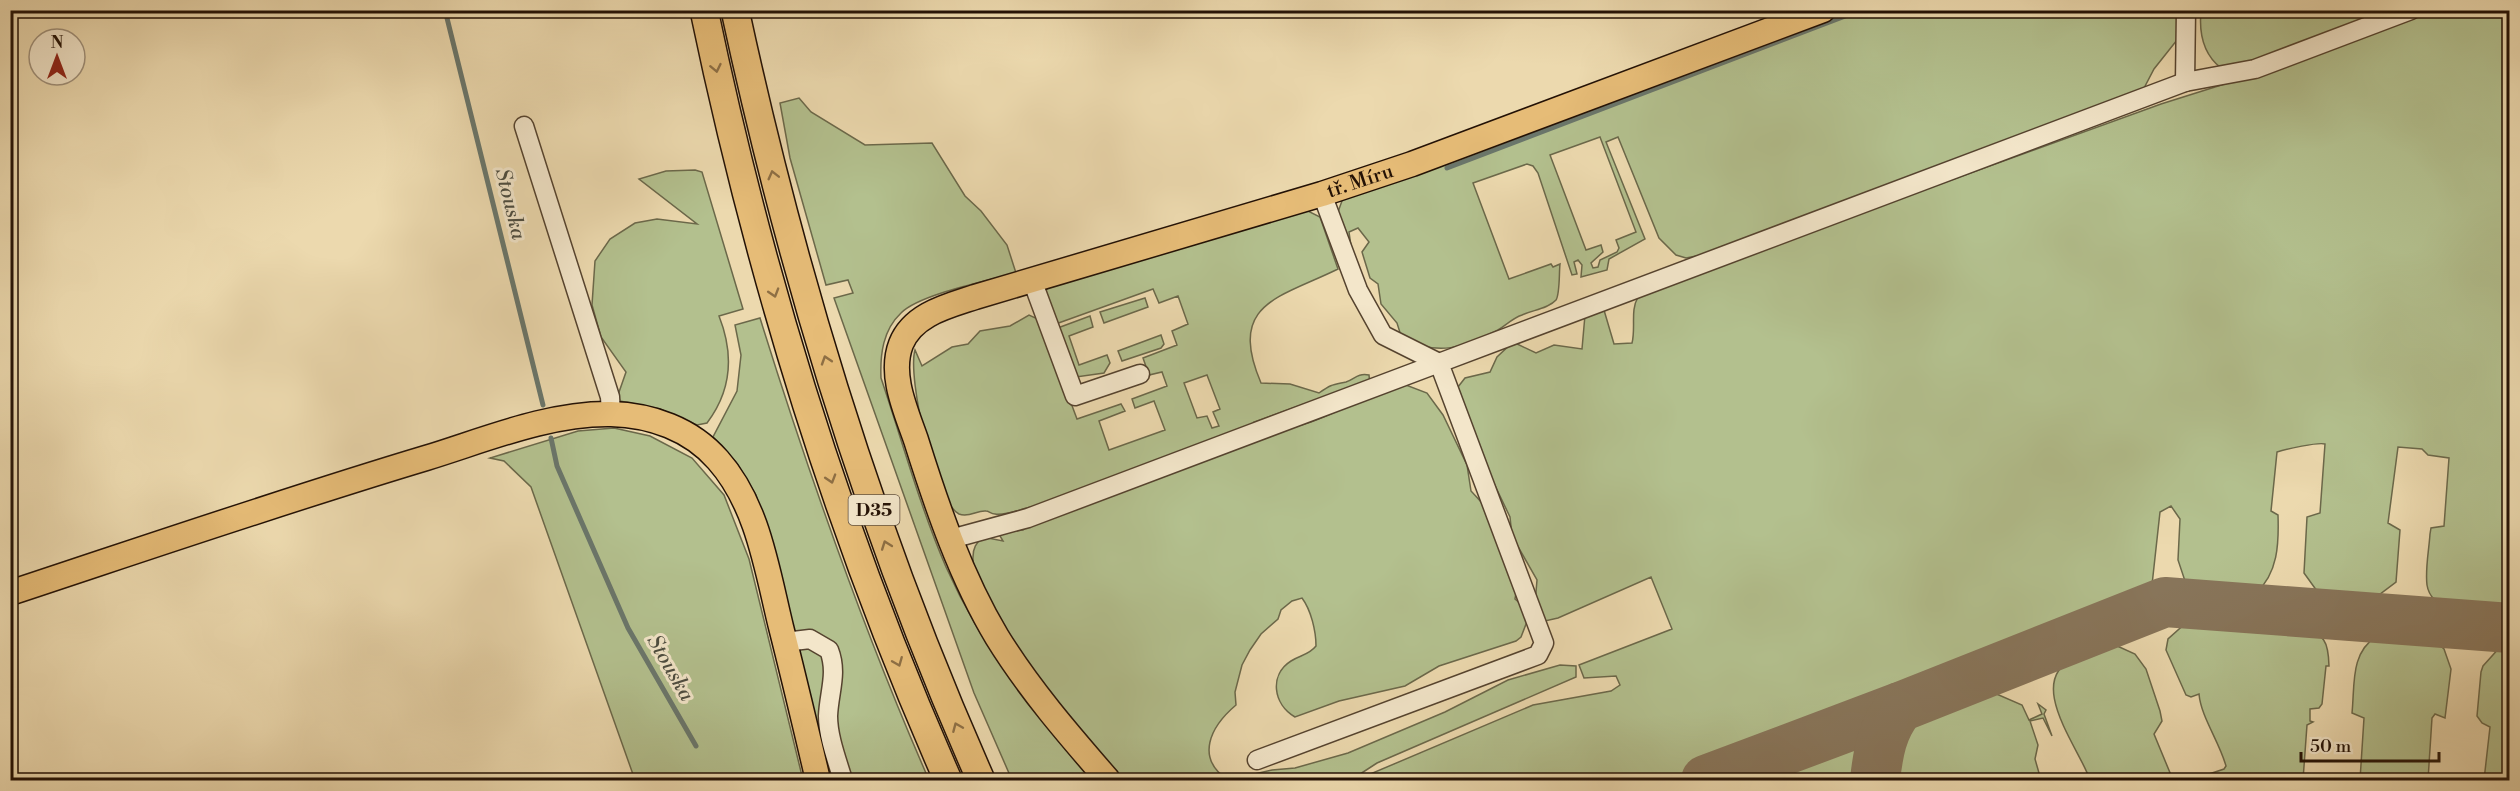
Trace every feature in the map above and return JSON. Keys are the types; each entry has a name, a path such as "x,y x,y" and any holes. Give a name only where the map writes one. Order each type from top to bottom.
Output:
{"highway":[{"name":"D35","path":"704,10 757,237 833,488 887,633 948,780"},
{"name":"D35","path":"735,10 787,232 851,441 916,626 981,780"}],"main road":[{"name":"tř. Míru","path":"951,539 901,391 897,366 901,344 912,327 938,310 1322,194 1412,164 1823,10"},
{"path":"10,592 318,490 509,433 571,417 611,414 639,417 672,426 697,441 726,470 741,493 753,521 818,780"},
{"path":"951,539 976,596 1007,652 1057,721 1108,780"}],"lane":[{"path":"2186,10 2186,82"},
{"path":"951,539 1028,518 2186,82 2255,69 2411,10"},
{"path":"524,126 610,397 611,414"},
{"path":"1257,760 1538,655 1544,643 1439,363 1383,334 1358,290 1322,194"},
{"path":"1032,280 1075,396 1140,374"},
{"path":"785,642 810,639 828,650 834,678 829,727 843,780"}],"green space":[{"path":"2183,10 2181,35 2154,69 2142,92 1712,253 1686,258 1676,255 1659,238 1618,137 1606,142 1645,239 1609,259 1607,270 1581,277 1582,265 1578,260 1574,262 1577,274 1572,275 1538,173 1533,166 1527,164 1473,183 1509,279 1551,264 1553,267 1560,264 1556,300 1519,316 1485,336 1451,348 1428,347 1402,339 1397,323 1381,304 1378,284 1370,278 1362,252 1369,242 1358,228 1349,232 1351,246 1338,212 1343,198 1546,125 1844,11","holes":["1600,137 1636,232 1616,240 1619,248 1617,252 1600,260 1598,267 1593,268 1591,263 1603,252 1601,245 1586,250 1550,155"]},
{"path":"2201,11 2397,11 2271,58 2221,68 2206,49 2201,27"},
{"path":"2427,11 2509,11 2508,615 2473,613 2448,608 2438,603 2431,595 2427,585 2430,534 2431,528 2444,526 2449,458 2428,455 2422,449 2398,447 2388,523 2400,530 2396,582 2375,598 2374,607 2372,603 2322,598 2304,573 2307,517 2320,513 2325,444 2302,446 2277,452 2271,511 2278,515 2276,557 2269,576 2256,593 2199,589 2186,584 2178,560 2180,519 2171,506 2160,512 2151,594 2089,624 1762,742 1677,780 1228,780 1272,770 1295,768 1348,753 1445,712 1508,680 1560,665 1576,666 1576,677 1377,763 1357,776 1361,778 1533,705 1611,691 1620,685 1616,676 1584,678 1579,665 1672,629 1651,577 1558,618 1545,621 1535,604 1537,580 1512,536 1510,517 1489,473 1458,387 1465,378 1490,372 1497,357 1513,342 1536,353 1554,345 1582,349 1585,315 1601,300 1614,344 1632,343 1634,308 1638,297 1893,201 2161,104 2269,70"},
{"path":"799,98 811,112 865,145 932,143 965,196 981,211 1007,245 1016,273 938,294 910,306 901,313 886,335 881,360 881,378 928,521 960,597 1011,680 1093,780 1012,780 974,693 834,298 853,293 848,280 826,285 790,158 780,103"},
{"path":"695,170 702,172 743,309 719,316 727,344 726,385 722,398 707,423 697,425 660,409 620,401 618,395 626,372 601,337 592,305 595,261 610,239 635,223 657,219 697,224 639,179 666,171"},
{"path":"1306,210 1320,217 1338,269 1279,297 1265,307 1255,319 1250,336 1252,356 1261,383 1290,384 1319,393 1332,385 1369,375 1371,398 1406,385 1427,393 1443,415 1467,465 1471,491 1483,504 1516,593 1515,599 1522,605 1528,619 1521,637 1516,641 1439,666 1405,686 1339,701 1295,717 1282,705 1278,697 1279,674 1294,659 1316,646 1308,608 1302,598 1292,601 1281,610 1278,619 1261,634 1242,665 1235,692 1236,705 1219,723 1210,742 1209,752 1218,771 1228,780 1121,780 1032,669 987,595 976,572 973,554 975,546 983,537 1003,541 1000,536 1009,528 1023,530 1039,506 1006,514 983,511 966,515 959,514 950,505 932,464 925,438 915,385 915,350 922,366 952,347 968,344 980,331 1010,326 1029,315 1040,320 1077,419 1121,404 1125,411 1099,421 1109,450 1165,430 1154,401 1135,408 1132,399 1167,386 1162,372 1149,375 1143,358 1177,345 1172,331 1188,324 1178,296 1159,303 1153,289 1053,325 1044,295 1048,287","holes":["1207,375 1220,409 1213,412 1219,426 1212,428 1207,416 1197,418 1184,383","1343,390 1348,406 1304,424 1294,427 1270,428 1258,427 1254,422"]},
{"path":"1145,298 1148,307 1104,323 1100,312"},
{"path":"1090,316 1093,327 1069,336 1079,365 1107,355 1110,363 1104,373 1076,377 1055,329"},
{"path":"760,318 838,552 929,780 828,780 775,558 756,495 736,462 713,437 737,391 741,355 735,325"},
{"path":"1161,335 1164,344 1161,348 1122,361 1118,351"},
{"path":"614,428 650,436 692,458 724,495 749,559 803,780 635,780 531,487 504,461 490,458 578,431"},
{"path":"2230,615 2245,621 2290,626 2291,624 2319,636 2326,645 2329,666 2326,666 2322,704 2319,708 2310,709 2310,721 2313,722 2307,725 2303,780 2191,780 2224,769 2226,766 2200,703 2199,694 2191,697 2186,695 2166,650 2168,639 2187,622 2228,620"},
{"path":"2376,632 2381,636 2433,639 2444,649 2451,669 2445,718 2435,714 2432,718 2428,780 2360,780 2364,718 2352,713 2354,680 2362,651 2377,636"},
{"path":"2115,645 2135,654 2146,669 2162,721 2154,734 2173,780 2090,780 2059,716 2054,698 2054,682 2060,668 2075,658 2076,654 2080,656"},
{"path":"2501,646 2509,646 2509,780 2484,780 2490,727 2482,723 2477,716 2481,672 2483,666"},
{"path":"1985,689 2022,705 2029,720 2042,714 2038,704 2046,710 2044,714 2052,736 2043,718 2030,721 2038,745 2035,759 2041,780 1889,780 1890,764 1887,763 1898,740 1915,718"},
{"path":"1823,744 1825,749 1831,746 1854,750 1861,759 1861,780 1745,780 1774,769 1774,760 1802,759 1814,754"}],"waterway":[{"name":"Stouska","path":"445,10 543,405"},
{"path":"1447,168 1861,10"},
{"name":"Stouska","path":"551,438 557,466 628,628 696,746"}],"taxiway":[{"path":"1875,780 1879,751 1885,732 1900,707 2165,602 2510,628"},
{"path":"1706,780 1900,707"}]}
